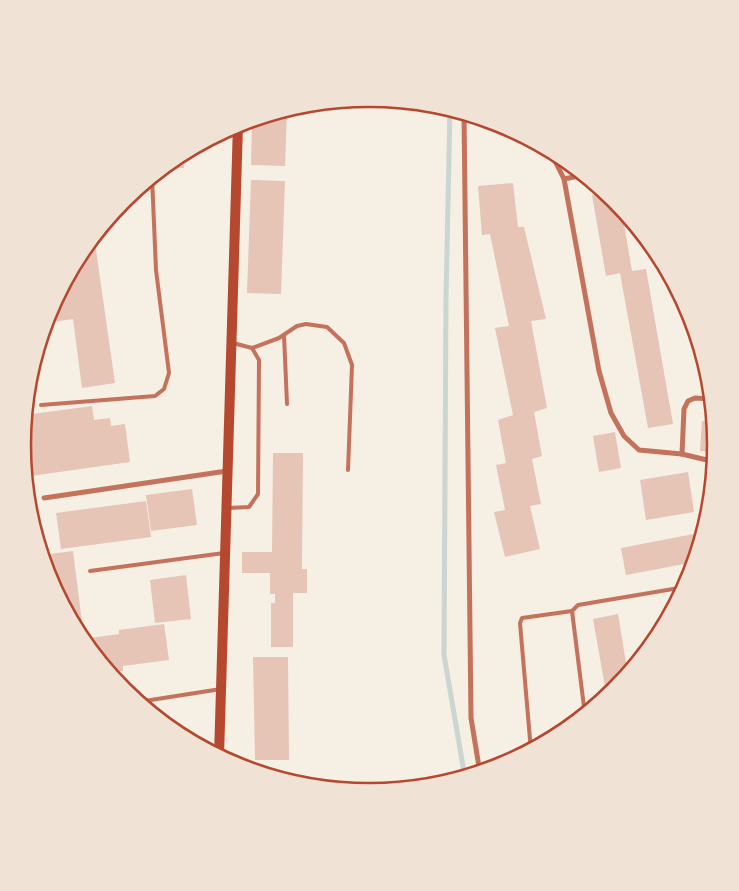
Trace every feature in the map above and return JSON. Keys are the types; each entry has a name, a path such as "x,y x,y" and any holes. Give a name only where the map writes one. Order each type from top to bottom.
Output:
{"main road":[{"path":"219,749 225,508 233,343 238,134"}],"street":[{"path":"464,121 471,718 479,766"},
{"path":"556,164 564,179 599,371 612,413 624,436 639,450 682,454 707,460"},
{"path":"564,179 575,177"},
{"path":"682,454 684,409 688,401 695,398 705,399"},
{"path":"44,498 227,471"}],"lane":[{"path":"40,405 155,396 164,390 169,373 156,270 152,186"},
{"path":"233,343 252,348 284,335 297,326 313,325 326,327 344,343 352,365 348,470"},
{"path":"284,335 287,404"},
{"path":"225,508 249,506 258,494 259,360 252,348"},
{"path":"90,571 224,553"},
{"path":"530,743 520,623 522,618 572,611 578,605 676,589"},
{"path":"572,611 584,707"},
{"path":"147,701 221,689"}],"building":[{"path":"287,118 285,166 251,165 252,129"},
{"path":"184,163 184,168 176,168"},
{"path":"251,180 285,181 281,294 247,293"},
{"path":"513,183 518,227 524,227 546,319 531,321 547,408 534,412 542,456 532,459 541,504 530,506 540,549 505,557 494,512 505,510 496,465 506,463 498,420 513,415 495,328 509,326 490,234 482,235 478,186"},
{"path":"596,194 623,221 632,271 646,269 673,424 648,428 620,273 606,276 592,195"},
{"path":"96,247 115,383 82,388 73,319 55,322 66,296"},
{"path":"92,406 94,420 110,418 111,426 125,424 130,462 33,476 31,446 33,414"},
{"path":"702,421 707,421 708,451 700,451"},
{"path":"615,432 621,468 599,472 593,436"},
{"path":"273,453 303,453 302,569 307,569 307,593 293,593 293,647 271,647 271,603 275,603 275,594 270,594 270,573 242,573 242,552 272,552"},
{"path":"688,472 694,512 646,520 640,480"},
{"path":"192,489 197,525 151,531 146,495"},
{"path":"146,501 151,537 61,549 56,513"},
{"path":"696,534 686,564 626,575 621,548"},
{"path":"73,551 82,623 66,595 49,554"},
{"path":"186,575 191,619 155,623 150,580"},
{"path":"618,614 626,666 605,688 593,619"},
{"path":"164,624 169,660 123,666 123,671 118,672 91,638 119,634 119,630"},
{"path":"253,657 288,657 289,760 255,760"}],"waterway":[{"path":"450,117 446,297 444,655 464,770"}]}
